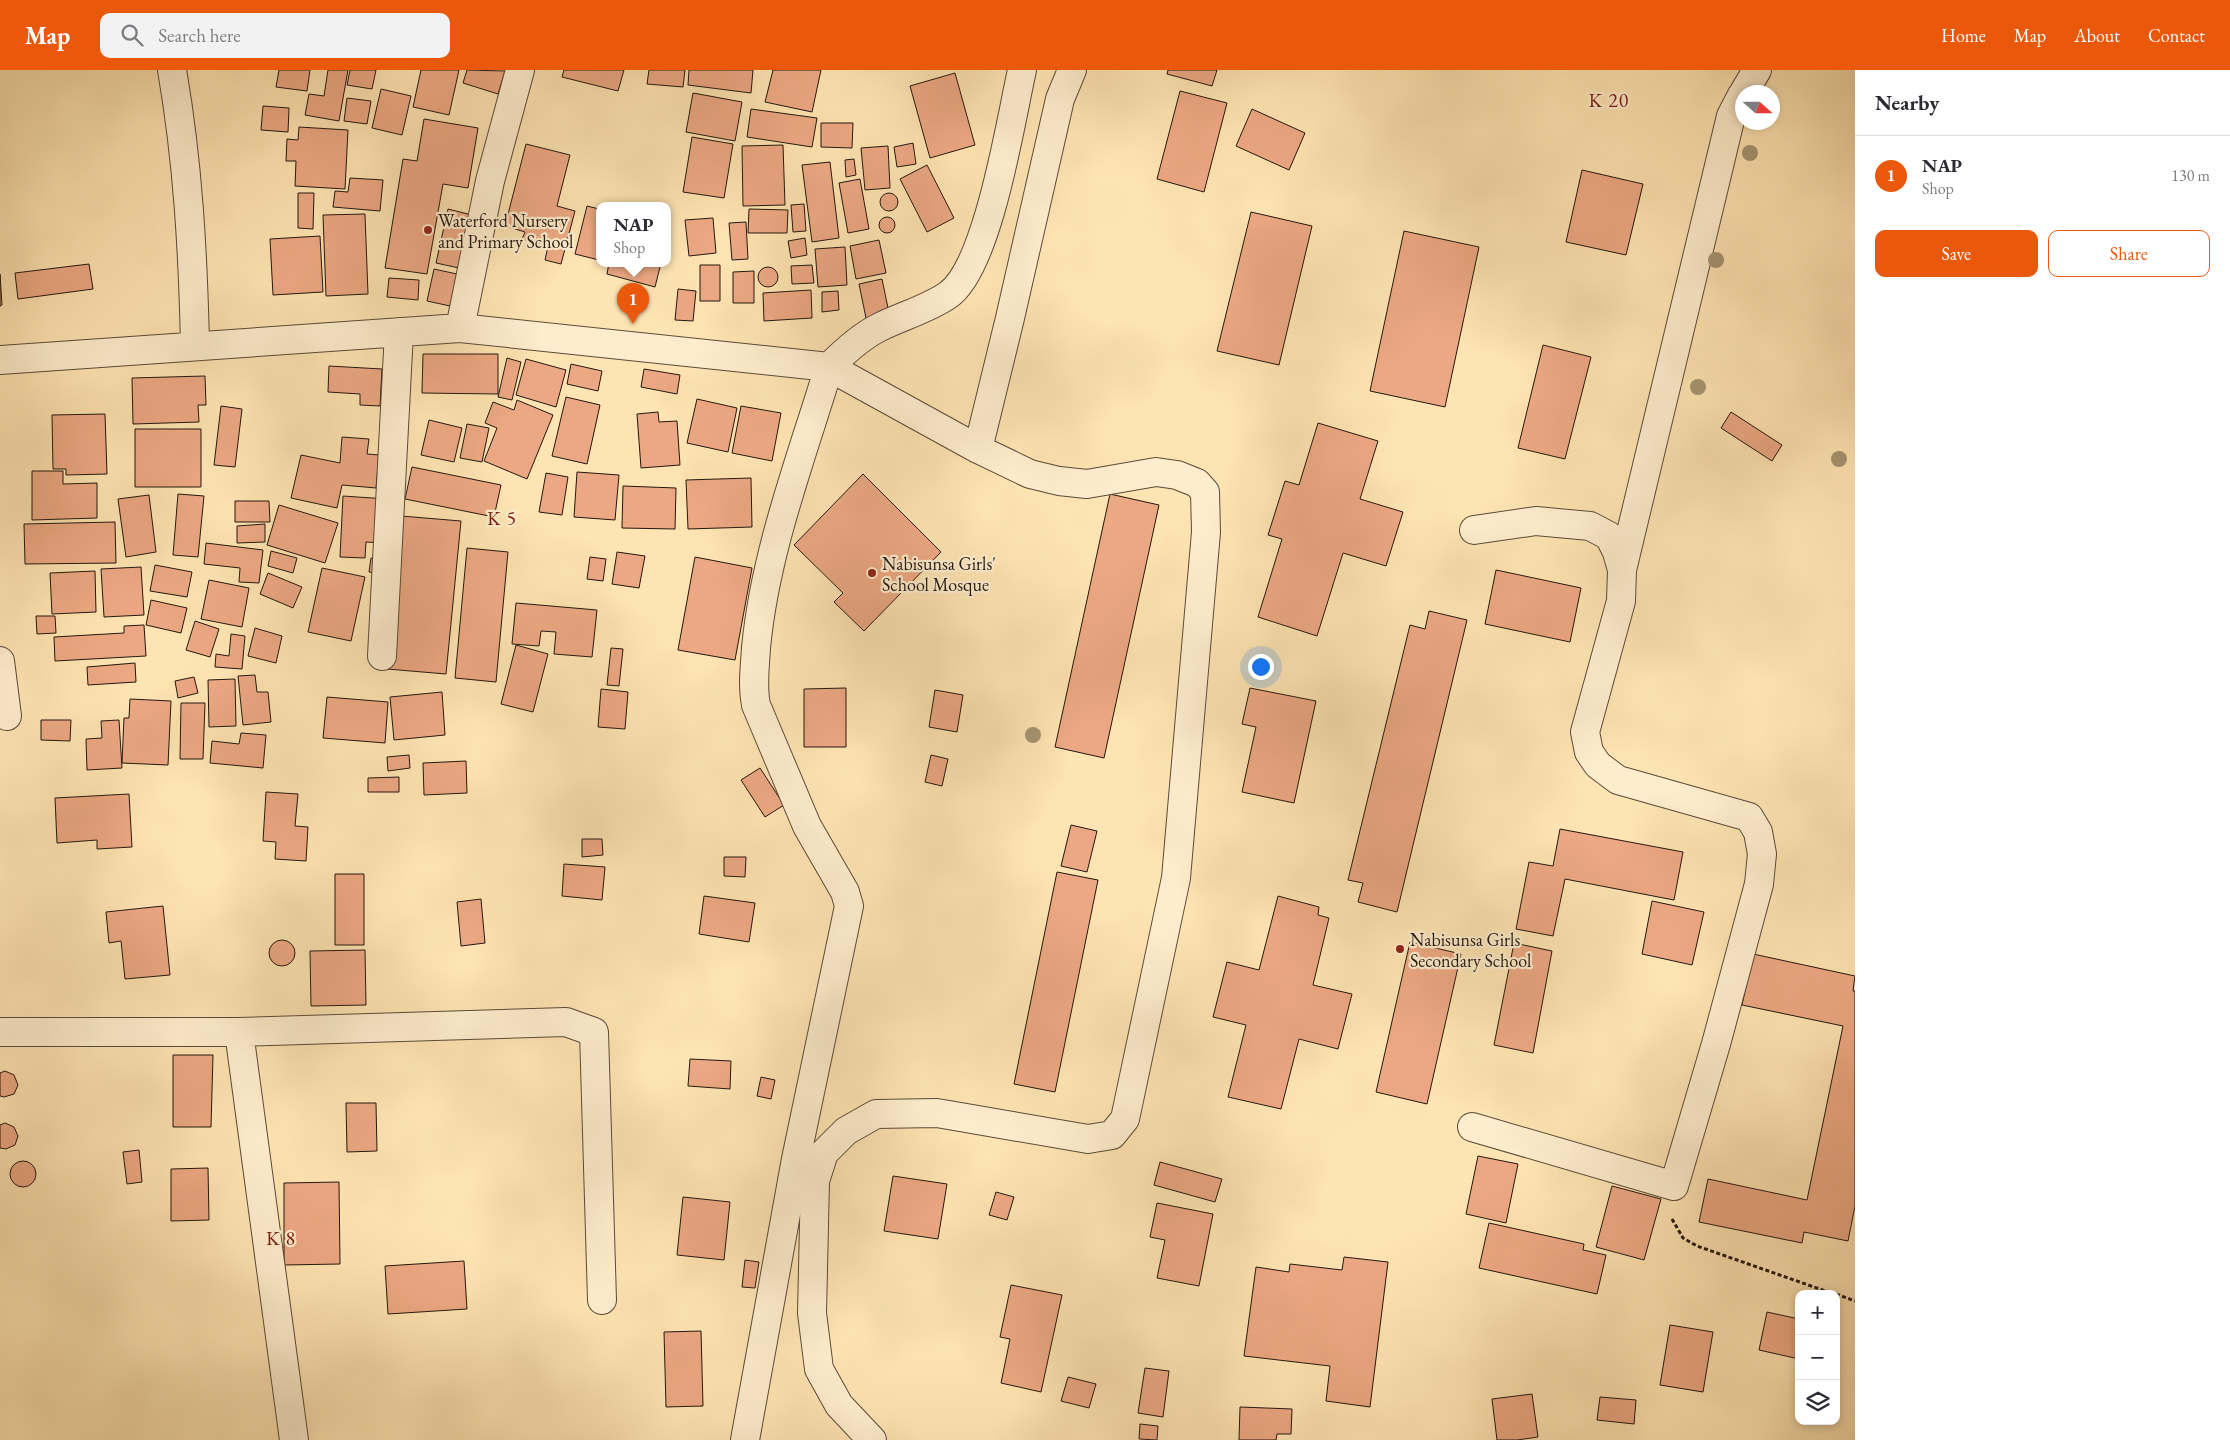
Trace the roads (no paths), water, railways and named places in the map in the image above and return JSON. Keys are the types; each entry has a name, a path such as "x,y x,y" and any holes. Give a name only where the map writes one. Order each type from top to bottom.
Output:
{"street":[{"path":"172,70 181,122 187,183 193,265 195,346"},
{"path":"460,328 490,181 520,70"},
{"path":"745,1440 796,1159 849,906 845,892 807,826 762,722 753,692 758,630 768,574 778,533 829,367 848,348 878,328 950,294 968,273 983,238 1022,70"},
{"path":"978,450 1060,100 1072,70"},
{"path":"1748,85 1756,70"},
{"path":"1472,1128 1674,1186 1716,1044 1759,884 1762,854 1758,832 1749,817 1618,780 1598,765 1589,752 1584,732 1621,600 1622,570 1731,116 1735,109"},
{"path":"0,360 460,328 829,367 978,450 1030,474 1059,482 1087,484 1156,472 1177,475 1197,482 1205,492 1206,532 1176,878 1126,1119 1112,1135 1088,1139 937,1113 876,1114 846,1131 824,1153 815,1181 814,1200 812,1313 819,1369 839,1405 872,1440"},
{"path":"382,656 399,332"},
{"path":"1474,530 1536,520 1590,526 1608,536 1617,552 1622,570"},
{"path":"0,661 7,716"},
{"path":"0,1032 239,1032 566,1022 594,1032 602,1300"},
{"path":"239,1032 294,1440"}],"place":[{"name":"Waterford Nursery and Primary School","path":"428,230"},
{"name":"NAP","path":"633,324"},
{"name":"Nabisunsa Girls' School Mosque","path":"872,573"},
{"name":"Nabisunsa Girls Secondary School","path":"1400,949"}],"district":[{"name":"K 20","path":"1609,100"},
{"name":"K 5","path":"502,518"},
{"name":"K 8","path":"281,1238"}]}
